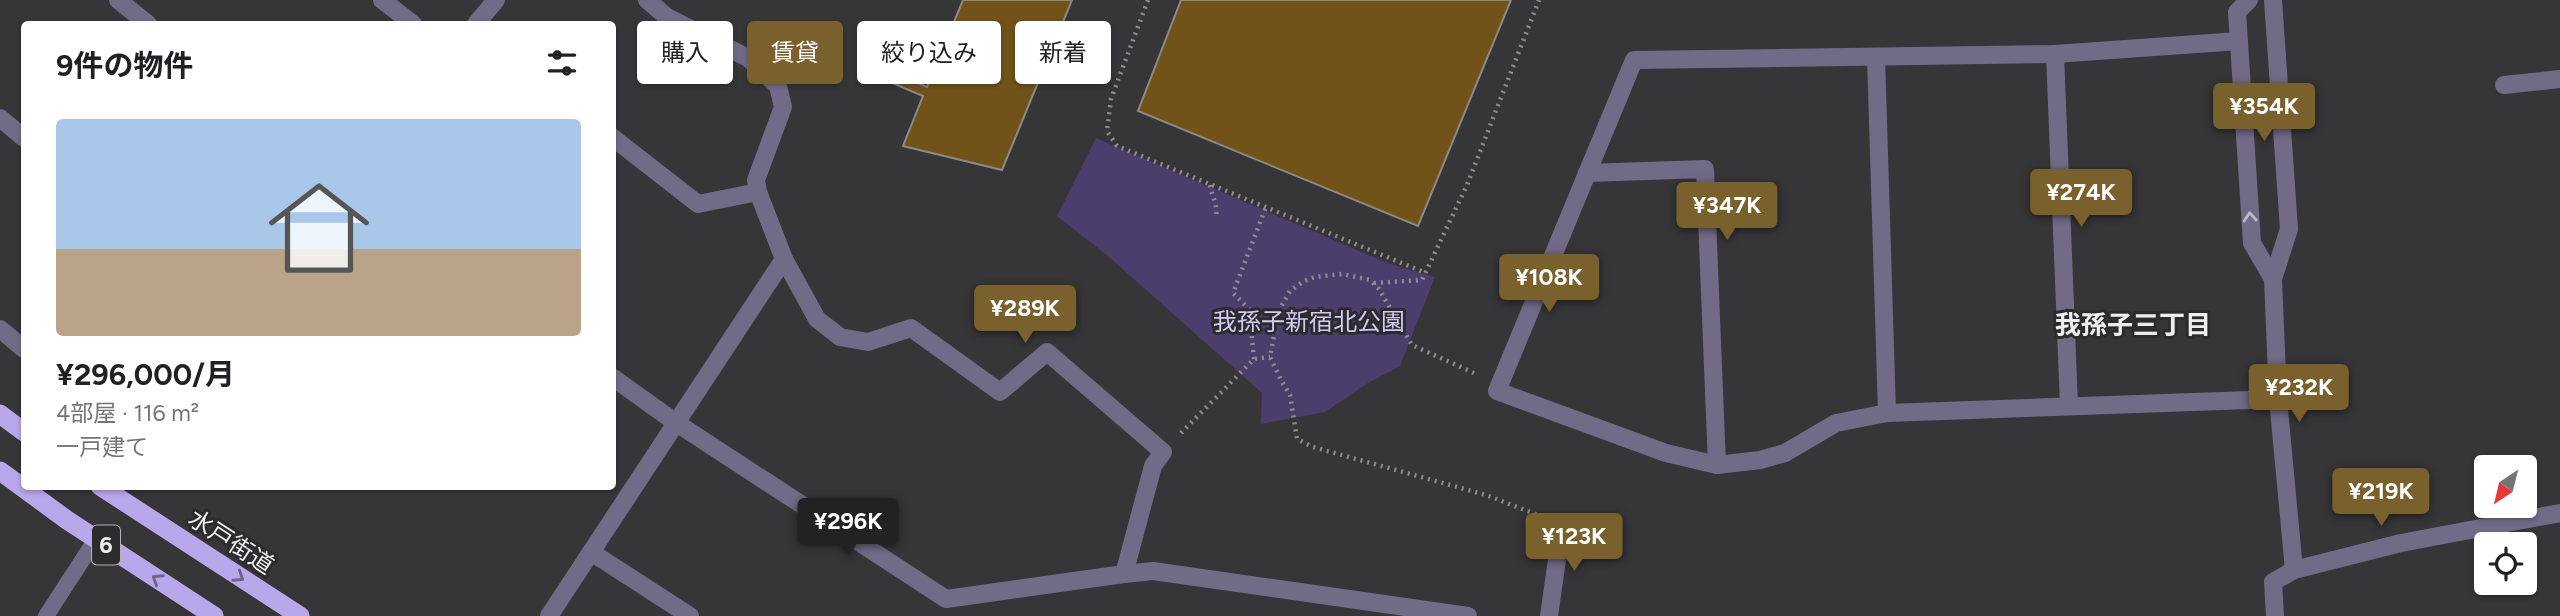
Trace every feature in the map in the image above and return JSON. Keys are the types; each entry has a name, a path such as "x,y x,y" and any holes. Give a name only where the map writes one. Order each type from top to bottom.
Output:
{"highway":[{"path":"0,414 21,430"},
{"name":"6","path":"0,471 21,486"},
{"name":"6","path":"27,490 214,616"},
{"name":"水戸街道","path":"106,490 300,616"}],"street":[{"path":"118,0 144,21"},
{"path":"382,0 409,21"},
{"path":"478,21 496,0"},
{"path":"647,0 667,18 748,58 778,86 783,107 756,180 758,192 784,259 817,319 840,337 868,342 911,328 1000,392 1047,352 1163,452 1153,466 1124,574"},
{"path":"2249,0 2237,12 2252,243 2273,279"},
{"path":"2273,0 2289,229 2273,279 2278,398 2294,570"},
{"path":"2239,41 2055,54 1634,61 1497,391 1666,453 1717,466 1760,460 1785,453 1836,423 1887,413 2278,398"},
{"path":"2055,54 2069,406"},
{"path":"1876,57 1887,413"},
{"path":"2504,85 2560,79"},
{"path":"0,118 21,136"},
{"path":"616,140 698,204 758,192"},
{"path":"1587,173 1705,169 1717,466"},
{"path":"549,616 784,259"},
{"path":"0,329 21,346"},
{"path":"616,380 675,422 946,599 1153,571 1468,616"},
{"path":"2275,616 2273,582 2294,570 2401,543 2560,513"},
{"path":"1549,616 1562,524"},
{"path":"591,552 690,616"}],"lane":[{"path":"46,616 96,539"}],"path":[{"path":"1148,0 1111,99 1107,131 1117,146 1426,272"},
{"path":"1373,283 1422,280 1467,185 1539,0"},
{"path":"1210,184 1217,206 1216,216"},
{"path":"1254,359 1249,309 1233,293 1266,207"},
{"path":"1500,382 1464,370 1412,345 1379,289 1370,280 1342,275 1315,277 1290,291 1279,310 1270,357 1290,395 1297,439 1313,447 1486,495 1562,524"},
{"path":"1163,452 1254,359 1270,357"}],"green space":[{"name":"我孫子新宿北公園","path":"1096,138 1387,263 1435,277 1400,366 1368,383 1325,412 1261,424 1262,393 1108,256 1057,216"}],"building":[{"path":"963,0 1072,0 1063,21 1015,21 1015,84 1037,84 1002,170 903,146 923,96 895,84 920,84 927,87 928,84 1001,84 1001,21 954,21"},
{"path":"1181,0 1511,0 1418,226 1138,111"}],"district":[{"name":"我孫子三丁目","path":"2133,325"}]}
